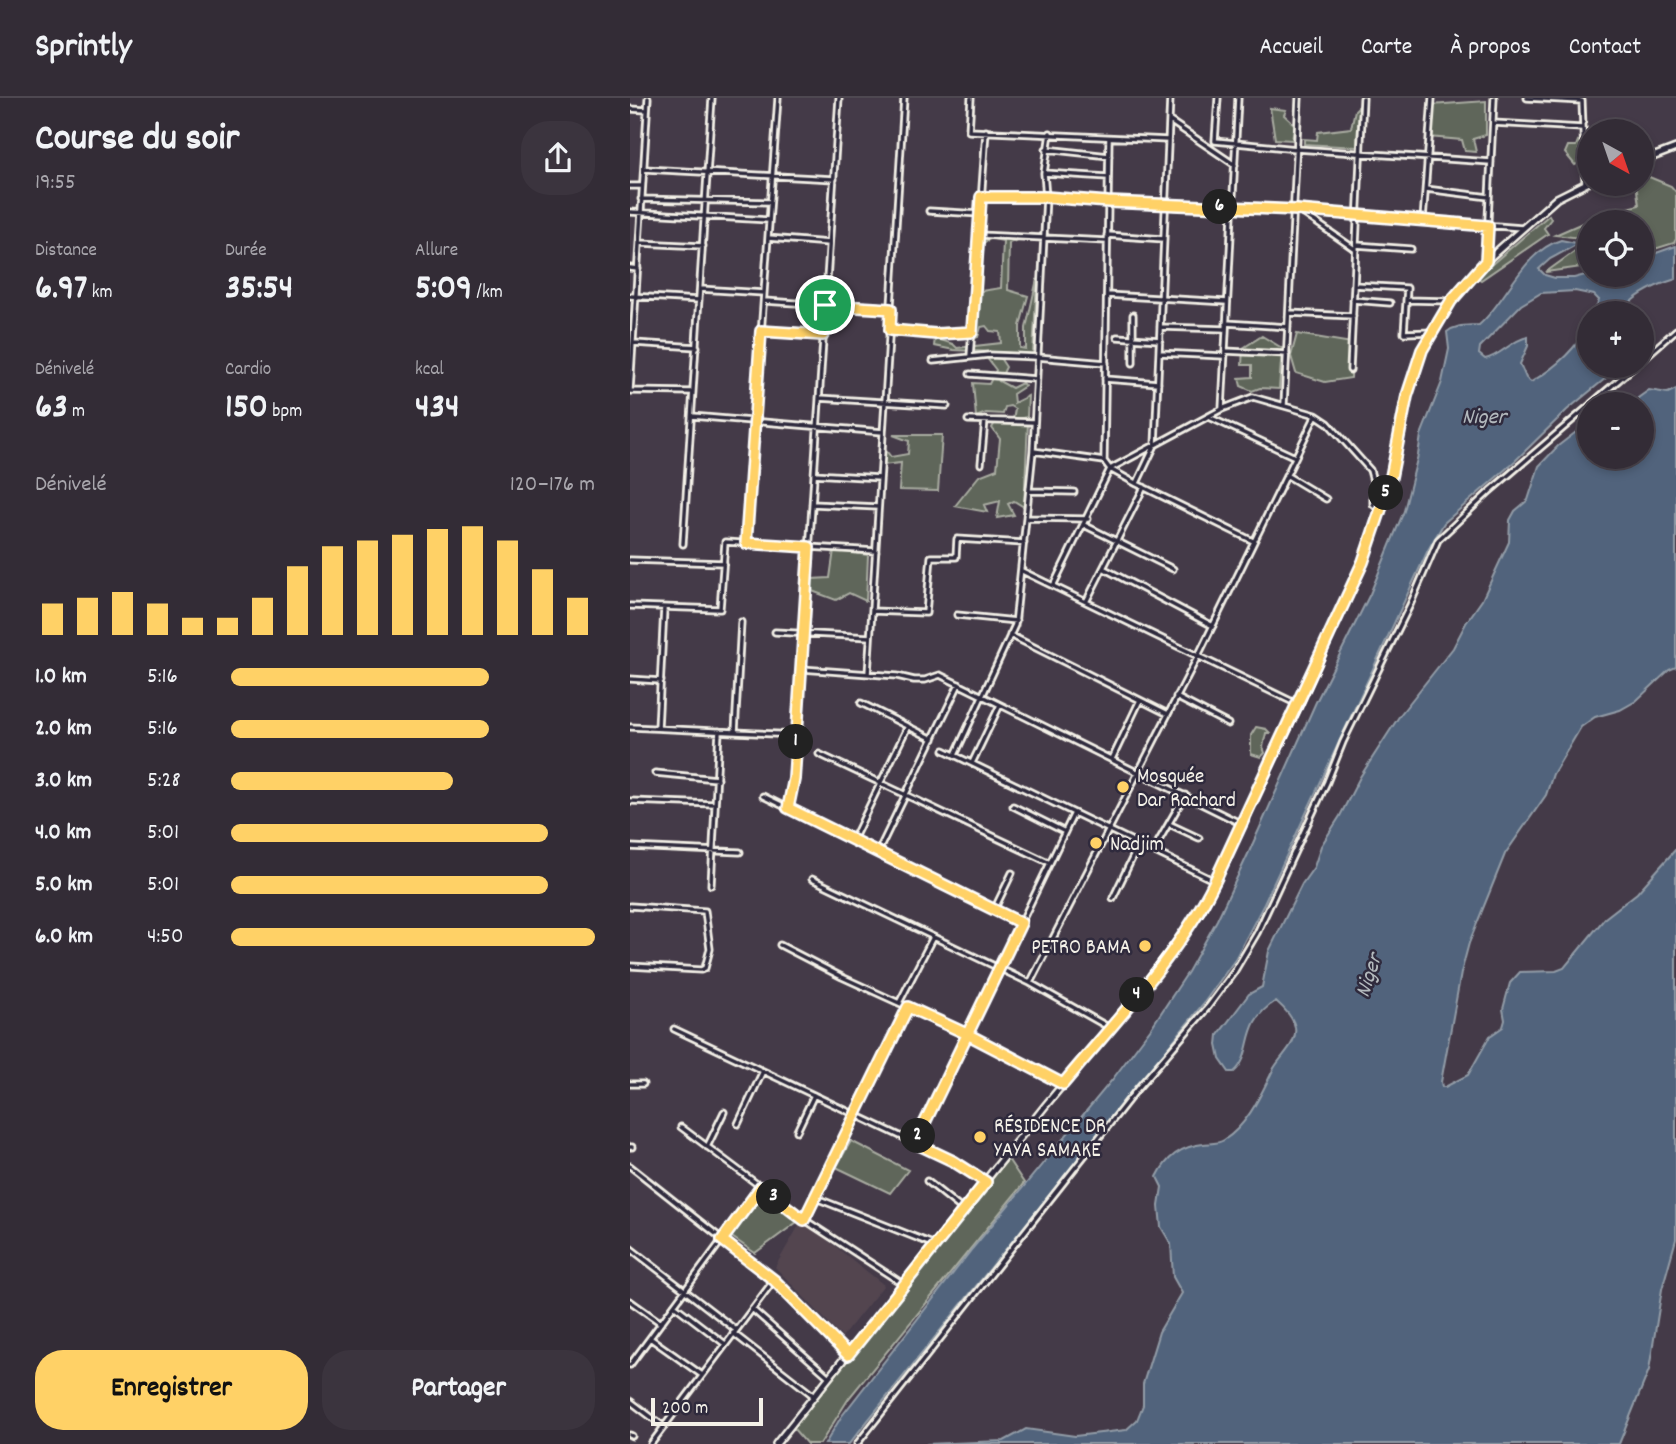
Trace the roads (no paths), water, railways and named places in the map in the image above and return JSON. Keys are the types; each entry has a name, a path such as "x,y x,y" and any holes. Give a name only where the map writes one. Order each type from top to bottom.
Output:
{"main road":[{"path":"1654,156 1676,148"},
{"path":"776,1444 1197,917 1299,705 1363,562 1381,511 1414,371 1422,350 1451,301 1486,261 1557,198 1577,187"}],"street":[{"path":"648,98 630,391 693,392"},
{"path":"683,544 712,98"},
{"path":"746,543 778,98"},
{"path":"788,808 794,779 839,98"},
{"path":"868,674 904,98"},
{"path":"971,98 969,131 1168,140"},
{"path":"1137,484 1155,445 1171,98"},
{"path":"1218,98 1215,141 1491,162"},
{"path":"1222,409 1238,98"},
{"path":"1284,405 1297,211 1299,98"},
{"path":"1350,370 1363,98"},
{"path":"1423,220 1432,98"},
{"path":"1486,261 1494,98"},
{"path":"1527,98 1581,101 1582,119"},
{"path":"630,109 647,110"},
{"path":"1170,120 1235,165"},
{"path":"1493,123 1577,128"},
{"path":"970,357 986,131"},
{"path":"955,755 1016,621 1033,452 1046,197 1044,173 1050,133"},
{"path":"1104,461 1109,138"},
{"path":"1046,149 1109,156"},
{"path":"643,169 834,179"},
{"path":"1044,173 1108,177"},
{"path":"630,186 642,186"},
{"path":"1425,188 1489,197"},
{"path":"981,197 1046,197 1297,211 1522,228"},
{"path":"641,199 770,202"},
{"path":"929,211 980,214"},
{"path":"1297,211 1356,247 1411,249"},
{"path":"630,212 769,220"},
{"path":"979,235 1164,239"},
{"path":"768,238 830,243"},
{"path":"639,243 703,246"},
{"path":"630,268 638,269"},
{"path":"1354,285 1407,288 1404,333 1433,332"},
{"path":"700,289 764,293"},
{"path":"1107,295 1227,302"},
{"path":"630,296 699,300"},
{"path":"1353,300 1390,303"},
{"path":"1406,300 1451,301"},
{"path":"763,301 891,309"},
{"path":"1289,313 1353,316"},
{"path":"1133,315 1133,363"},
{"path":"1226,323 1289,327"},
{"path":"1160,327 1226,329"},
{"path":"890,330 936,334 972,332"},
{"path":"1654,349 1676,330"},
{"path":"761,331 823,335"},
{"path":"1117,337 1160,340"},
{"path":"634,343 696,347"},
{"path":"1159,353 1287,354"},
{"path":"933,361 989,355 1105,363"},
{"path":"970,374 1035,379"},
{"path":"1605,392 1621,378"},
{"path":"1105,379 1158,383"},
{"path":"1053,586 1111,469 1222,409 1253,397 1316,415 1344,439 1370,470 1373,504 1381,511"},
{"path":"819,398 947,406"},
{"path":"1030,983 1198,656 1316,415"},
{"path":"692,416 883,432"},
{"path":"857,1444 1138,1087 1200,1017 1234,972 1257,933 1438,540 1577,416"},
{"path":"1209,417 1295,457"},
{"path":"968,420 1033,422"},
{"path":"981,464 985,421"},
{"path":"1033,452 1104,461 1111,469 1137,484 1253,541"},
{"path":"814,474 880,478"},
{"path":"1286,475 1326,499"},
{"path":"1086,602 1144,487"},
{"path":"1029,491 1074,492"},
{"path":"812,504 878,508"},
{"path":"1027,518 1088,519"},
{"path":"1084,525 1173,569"},
{"path":"872,611 926,613 931,557 956,557 957,538 1025,543"},
{"path":"630,606 720,609 725,542 876,551"},
{"path":"630,560 724,563"},
{"path":"1103,568 1213,626"},
{"path":"1022,571 1299,705"},
{"path":"658,728 664,607"},
{"path":"957,615 1016,621"},
{"path":"735,732 741,622"},
{"path":"775,632 870,637"},
{"path":"1010,635 1168,714"},
{"path":"801,669 897,676 914,680 940,675 1242,824"},
{"path":"630,680 660,681"},
{"path":"878,852 959,684"},
{"path":"1176,697 1228,724"},
{"path":"1112,759 1140,700"},
{"path":"860,703 933,739"},
{"path":"972,763 1000,705"},
{"path":"853,840 908,726"},
{"path":"630,727 797,735"},
{"path":"711,885 719,731"},
{"path":"944,750 1215,881"},
{"path":"819,754 1050,863"},
{"path":"655,772 717,779"},
{"path":"1153,851 1185,795"},
{"path":"763,796 1021,923"},
{"path":"630,801 715,804"},
{"path":"1013,806 1065,832"},
{"path":"915,1143 1074,813"},
{"path":"1169,824 1199,838"},
{"path":"1113,898 1139,844"},
{"path":"630,847 740,852"},
{"path":"995,910 1012,873"},
{"path":"812,878 1030,983 1110,1028"},
{"path":"630,906 705,911 710,949 705,968 701,970 630,967"},
{"path":"899,1003 933,937"},
{"path":"780,945 842,977 967,1034 1063,1084"},
{"path":"804,1220 908,1007"},
{"path":"674,1029 953,1161 986,1182"},
{"path":"738,1124 763,1071"},
{"path":"630,1084 643,1084"},
{"path":"797,1132 814,1095"},
{"path":"707,1147 724,1112"},
{"path":"681,1127 804,1220 903,1284"},
{"path":"630,1166 774,1280 848,1355"},
{"path":"928,1181 963,1210"},
{"path":"630,1365 761,1187"},
{"path":"816,1198 935,1245"},
{"path":"630,1248 686,1290 814,1396"},
{"path":"630,1258 635,1252"},
{"path":"651,1444 774,1280"},
{"path":"630,1301 661,1323"},
{"path":"674,1305 725,1344"},
{"path":"752,1309 829,1377"},
{"path":"650,1338 702,1375"},
{"path":"630,1401 663,1426"}],"water":[{"name":"Niger","path":"1561,240 1576,243 1539,269 1545,275 1555,278 1577,277 1577,287 1654,287 1654,254 1676,246 1676,279 1661,284 1632,301 1599,301 1594,295 1575,291 1541,293 1521,305 1480,347 1479,354 1485,359 1528,337 1528,346 1520,364 1526,378 1531,382 1564,358 1577,343 1577,378 1606,378 1589,392 1577,392 1577,402 1444,523 1428,550 1264,904 1234,961 1203,1004 849,1444 825,1444 841,1417 972,1249 1112,1080 1188,972 1217,920 1316,702 1370,594 1404,511 1421,435 1442,382 1449,349 1447,332 1458,327 1479,325 1525,266 1548,246"},
{"path":"1676,389 1676,667 1669,670 1636,701 1620,710 1595,717 1581,727 1553,774 1546,795 1505,854 1469,943 1441,1082 1442,1087 1445,1087 1468,1075 1490,1036 1503,1027 1503,1009 1510,983 1520,972 1556,971 1564,968 1605,918 1637,893 1676,849 1676,1239 1662,1289 1649,1370 1619,1444 926,1444 1004,1441 1026,1429 1075,1436 1126,1430 1137,1420 1143,1405 1143,1384 1159,1332 1182,1293 1173,1277 1171,1244 1161,1227 1159,1206 1162,1187 1157,1177 1165,1164 1182,1150 1195,1145 1217,1143 1233,1134 1253,1108 1276,1065 1294,1039 1295,1027 1290,1016 1276,1001 1257,1019 1244,1056 1234,1072 1229,1072 1220,1059 1218,1035 1249,994 1262,987 1269,951 1302,884 1314,867 1321,846 1360,777 1400,715 1453,648 1482,600 1509,542 1510,520 1515,511 1528,500 1539,466 1577,432 1577,469 1654,469 1654,392 1646,392 1649,390 1668,393"}],"place":[{"name":"Mosquée Dar Rachard","path":"1123,787"},
{"name":"Nadjim","path":"1096,843"},
{"name":"PETRO BAMA","path":"1145,946"},
{"name":"RÉSIDENCE DR YAYA SAMAKE","path":"980,1137"}]}
